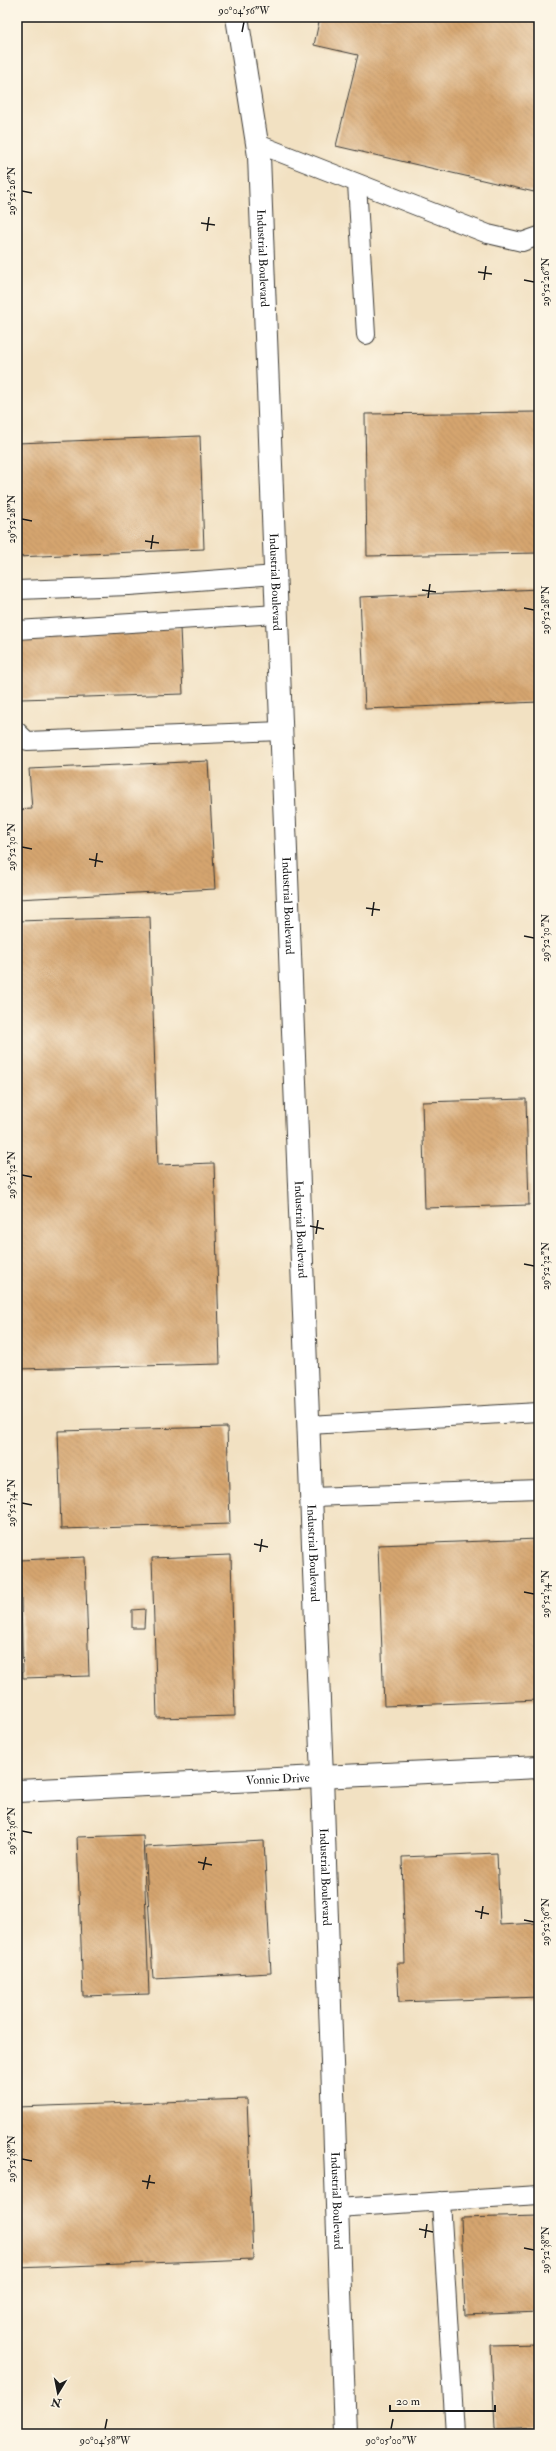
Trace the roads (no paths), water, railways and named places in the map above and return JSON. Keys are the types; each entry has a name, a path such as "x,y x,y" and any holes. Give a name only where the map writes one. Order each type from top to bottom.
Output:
{"street":[{"name":"Industrial Boulevard","path":"235,20 251,92 258,144 312,1496 345,2434"},
{"name":"Vonnie Drive","path":"17,1791 539,1767"}],"lane":[{"path":"258,144 488,234 522,242 539,236"},
{"path":"357,183 366,335"},
{"path":"17,590 129,586 276,575"},
{"path":"17,630 277,614"},
{"path":"17,731 27,741 282,731"},
{"path":"309,1425 539,1412"},
{"path":"312,1496 539,1489"},
{"path":"338,2208 539,2194"},
{"path":"441,2201 455,2434"}]}
